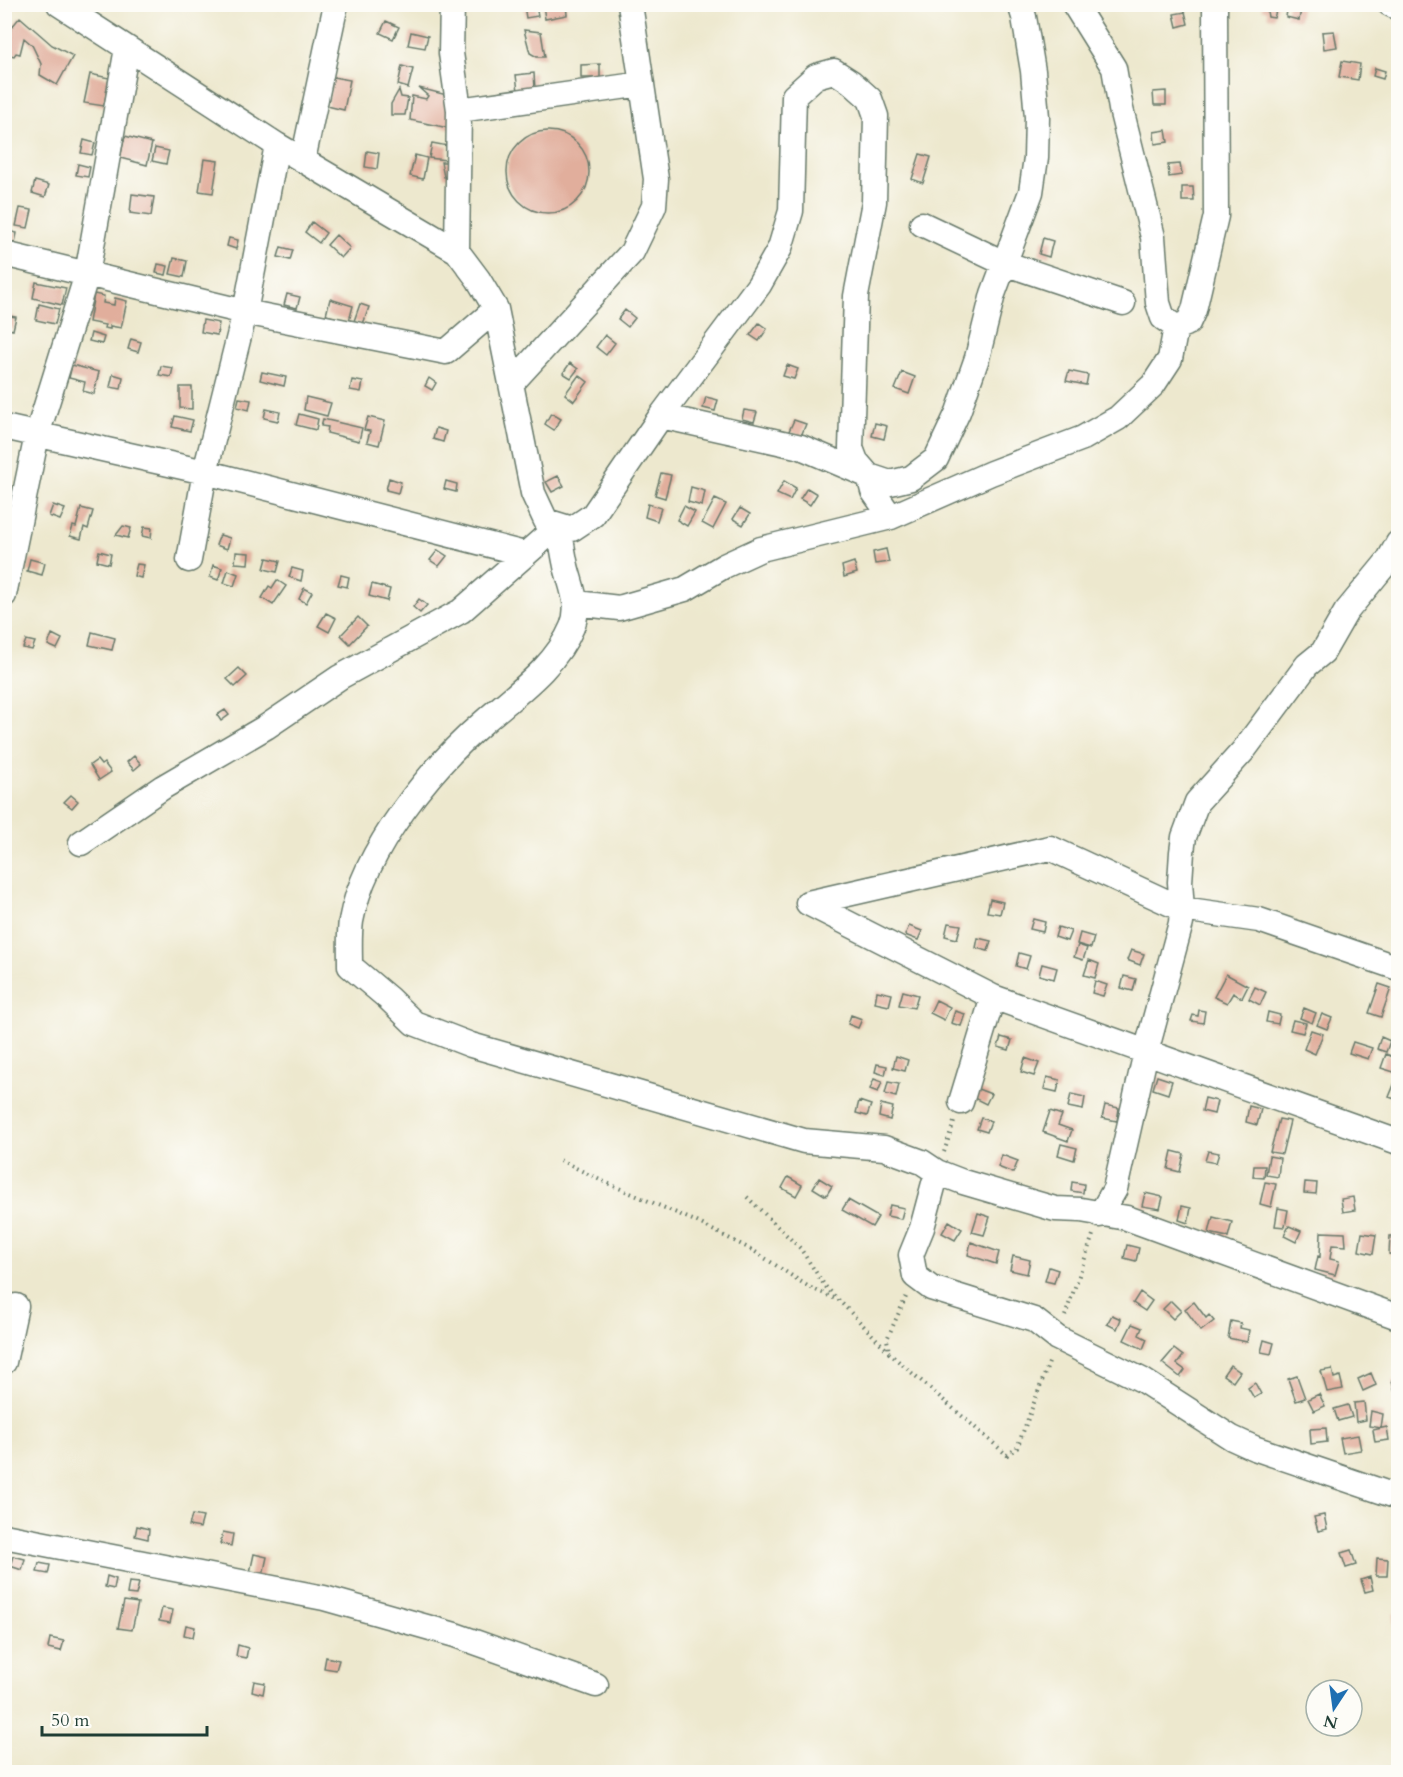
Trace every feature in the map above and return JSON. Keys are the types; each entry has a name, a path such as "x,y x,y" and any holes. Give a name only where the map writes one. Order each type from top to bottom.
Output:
{"street":[{"path":"59,4 277,145 457,251 478,279 496,309 533,493 546,521 572,529 593,515 661,416 759,285 780,248 791,212 794,96 816,76 834,71 870,99 876,116 874,202 856,296 851,448 856,461 869,476 873,491 891,517"},
{"path":"303,160 336,4"},
{"path":"452,4 451,53 459,110 457,251"},
{"path":"511,384 632,252 654,206 656,179 630,4"},
{"path":"661,416 801,447 890,483 911,478 936,459 958,412 977,358 993,294 1031,192 1036,158 1037,117 1033,71 1020,4"},
{"path":"1074,4 1114,68 1121,109 1153,237 1158,303 1164,318 1176,327"},
{"path":"1176,327 1188,323 1194,310 1216,216 1215,4"},
{"path":"1390,4 1398,8"},
{"path":"4,595 37,435 87,274 127,48"},
{"path":"459,110 642,84"},
{"path":"189,560 205,472 245,312 277,145"},
{"path":"922,224 1004,263 1123,303"},
{"path":"4,254 245,312 446,352 496,309"},
{"path":"576,603 620,608 685,589 724,566 761,549 891,517 991,473 1083,438 1118,418 1153,385 1170,359 1176,327"},
{"path":"4,427 205,472 525,554"},
{"path":"81,843 163,787 266,727 340,677 461,611 559,525"},
{"path":"559,525 576,603 572,627 553,658 467,736 427,779 399,816 365,876 351,921 350,966 414,1023 471,1045 804,1141 884,1148 922,1162 937,1172 1055,1209 1081,1210 1127,1218 1398,1317"},
{"path":"1100,1215 1115,1189 1146,1052 1181,923 1182,852 1184,837 1197,802 1243,751 1307,665 1323,652 1346,612 1388,561 1398,543"},
{"path":"1398,968 1259,920 1182,909 1050,848 808,903 993,997 1398,1142"},
{"path":"961,1102 993,997"},
{"path":"937,1172 922,1228 911,1255 915,1276 931,1288 1034,1320 1057,1338 1142,1380 1232,1438 1254,1448 1398,1497"},
{"path":"4,1362 16,1306"},
{"path":"4,1536 324,1598 455,1635 596,1685"}],"path":[{"path":"937,1172 961,1102"},
{"path":"560,1160 695,1221 754,1251 809,1287 838,1300"},
{"path":"747,1197 800,1248 825,1286 889,1353 1006,1455 1017,1448 1100,1215"},
{"path":"889,1353 887,1339 915,1276"}],"building":[{"path":"543,4 566,4 567,15 545,19"},
{"path":"1263,4 1278,4 1274,18 1268,17 1267,11 1262,9"},
{"path":"1288,4 1302,4 1299,20 1286,17"},
{"path":"524,5 536,5 538,16 526,18"},
{"path":"1185,12 1188,24 1177,27 1174,14"},
{"path":"20,17 52,45 73,56 57,85 40,75 41,64 32,45 24,38 20,54 16,53 14,56 7,54 8,50 5,50 11,28"},
{"path":"386,21 399,27 393,39 380,33"},
{"path":"524,30 541,32 545,57 537,57 530,53"},
{"path":"1334,31 1337,47 1324,49 1322,32"},
{"path":"411,32 428,36 425,48 408,45"},
{"path":"1342,61 1360,64 1358,80 1339,77"},
{"path":"600,64 600,78 581,78 581,65"},
{"path":"402,66 413,69 408,88 398,85"},
{"path":"1375,68 1385,71 1383,79 1373,76"},
{"path":"534,73 535,89 518,91 516,75"},
{"path":"90,74 109,78 104,106 84,103"},
{"path":"333,77 350,80 344,110 327,106"},
{"path":"419,88 447,95 453,129 410,120 412,96 426,99 428,96"},
{"path":"399,90 401,97 408,98 405,115 391,115 391,104"},
{"path":"1166,91 1166,105 1154,105 1153,92"},
{"path":"1166,130 1168,142 1155,144 1154,132"},
{"path":"548,131 564,134 577,143 586,156 589,172 586,188 577,201 564,210 548,213 532,210 519,201 510,188 507,172 510,156 519,143 532,134"},
{"path":"125,136 152,143 147,165 120,158"},
{"path":"84,140 95,143 92,155 81,153"},
{"path":"432,143 448,146 446,160 429,158"},
{"path":"155,148 169,151 166,164 152,161"},
{"path":"367,151 379,153 377,169 365,167"},
{"path":"920,154 931,157 923,183 912,179"},
{"path":"415,155 427,158 423,179 410,176"},
{"path":"204,159 218,161 213,193 199,191"},
{"path":"441,162 452,162 454,176 444,177"},
{"path":"78,164 90,167 88,177 76,175"},
{"path":"1180,164 1182,175 1169,177 1168,165"},
{"path":"35,181 49,185 45,197 32,193"},
{"path":"1182,187 1193,187 1194,201 1182,201"},
{"path":"132,194 154,197 151,216 130,213"},
{"path":"20,208 32,210 28,228 16,226"},
{"path":"312,222 326,233 319,243 305,232"},
{"path":"5,230 17,233 15,243 4,241"},
{"path":"336,235 350,248 341,258 327,245"},
{"path":"229,238 238,240 236,249 227,246"},
{"path":"1043,238 1053,241 1049,257 1039,254"},
{"path":"281,247 293,250 290,260 278,257"},
{"path":"174,258 187,261 184,277 170,274"},
{"path":"158,264 168,266 166,275 156,273"},
{"path":"36,282 66,288 62,305 33,298"},
{"path":"94,294 104,296 103,303 114,305 115,298 127,301 121,328 110,326 110,329 104,328 105,325 89,322"},
{"path":"287,294 300,297 297,308 284,305"},
{"path":"330,299 353,306 349,321 326,315"},
{"path":"39,304 59,309 55,324 36,320"},
{"path":"360,304 369,307 363,324 354,321"},
{"path":"625,310 635,318 628,327 618,319"},
{"path":"4,315 16,317 13,330 4,328"},
{"path":"203,320 219,323 217,335 201,332"},
{"path":"759,323 767,329 759,341 750,335"},
{"path":"91,333 104,337 102,344 89,341"},
{"path":"605,335 615,343 606,355 596,347"},
{"path":"131,339 141,342 138,352 128,349"},
{"path":"570,363 578,369 571,378 563,373"},
{"path":"72,365 99,372 94,394 83,391 85,382 69,378"},
{"path":"787,365 798,369 794,379 783,376"},
{"path":"161,366 173,368 171,377 159,375"},
{"path":"1069,371 1088,375 1086,385 1066,381"},
{"path":"262,372 286,377 284,386 260,380"},
{"path":"902,372 915,377 909,394 895,389"},
{"path":"113,374 123,377 121,389 110,387"},
{"path":"579,375 588,382 574,401 565,394"},
{"path":"429,378 436,383 432,390 425,386"},
{"path":"352,380 363,382 361,392 350,390"},
{"path":"180,387 192,387 192,409 180,408"},
{"path":"306,397 331,403 327,416 304,410"},
{"path":"706,397 718,400 715,411 703,408"},
{"path":"239,398 251,400 249,410 237,407"},
{"path":"266,409 280,412 278,421 264,418"},
{"path":"744,410 757,412 754,422 742,419"},
{"path":"551,413 561,419 554,430 545,424"},
{"path":"299,414 318,419 316,430 296,425"},
{"path":"175,416 193,420 190,431 172,427"},
{"path":"368,417 385,421 379,445 367,442 370,431 364,430"},
{"path":"323,419 362,428 359,441 327,433 328,427 321,426"},
{"path":"794,420 806,424 801,436 789,431"},
{"path":"875,423 887,426 884,439 872,436"},
{"path":"436,428 446,431 443,442 433,439"},
{"path":"661,473 671,475 665,498 655,495"},
{"path":"558,476 564,486 552,492 546,482"},
{"path":"389,478 401,482 398,493 386,490"},
{"path":"446,481 457,484 456,492 444,489"},
{"path":"784,481 796,488 790,500 777,494"},
{"path":"691,487 705,491 702,506 688,502"},
{"path":"807,488 817,494 810,505 800,499"},
{"path":"715,499 726,504 713,529 702,523"},
{"path":"648,504 661,508 657,521 645,517"},
{"path":"53,505 65,509 60,520 49,516"},
{"path":"684,506 695,512 687,526 677,520"},
{"path":"81,508 93,511 88,529 84,527 81,539 70,536 73,526 76,527"},
{"path":"740,508 750,514 743,525 733,519"},
{"path":"123,526 131,528 128,538 116,535"},
{"path":"144,527 152,528 151,538 142,536"},
{"path":"220,535 230,538 227,549 216,545"},
{"path":"886,549 889,562 875,564 873,552"},
{"path":"438,550 447,556 439,566 430,560"},
{"path":"99,551 111,554 109,564 97,561"},
{"path":"236,552 249,553 248,564 235,563"},
{"path":"267,558 280,561 277,572 264,569"},
{"path":"30,559 45,563 42,575 27,571"},
{"path":"854,562 857,573 844,577 842,566"},
{"path":"137,564 144,565 141,578 134,576"},
{"path":"213,565 222,568 218,580 210,577"},
{"path":"292,568 303,571 301,581 289,577"},
{"path":"228,570 238,574 234,586 224,583"},
{"path":"341,575 349,577 347,587 338,585"},
{"path":"277,580 286,586 273,605 262,598 269,586 272,588"},
{"path":"372,584 390,589 387,601 369,596"},
{"path":"304,588 312,592 306,603 299,599"},
{"path":"419,599 427,605 420,613 413,607"},
{"path":"326,613 336,618 329,632 318,626"},
{"path":"358,617 367,626 350,644 341,635"},
{"path":"92,632 115,638 112,650 89,645"},
{"path":"52,634 62,639 57,649 48,645"},
{"path":"26,640 35,642 32,650 23,648"},
{"path":"239,668 247,676 235,687 227,679"},
{"path":"225,710 229,715 221,721 217,715"},
{"path":"134,756 141,764 134,770 127,762"},
{"path":"97,760 101,765 104,763 111,772 99,780 90,765"},
{"path":"71,795 78,801 72,808 64,802"},
{"path":"990,899 1003,902 1000,914 987,912"},
{"path":"1033,919 1045,922 1043,932 1030,929"},
{"path":"948,923 961,925 957,939 945,936"},
{"path":"909,926 922,931 918,940 905,935"},
{"path":"1058,927 1071,931 1067,941 1055,937"},
{"path":"1080,933 1094,937 1091,948 1077,944"},
{"path":"978,938 991,941 988,951 976,948"},
{"path":"1078,945 1087,948 1083,960 1074,957"},
{"path":"1131,950 1144,954 1140,965 1127,960"},
{"path":"1019,953 1030,956 1026,969 1016,966"},
{"path":"1089,960 1099,964 1095,978 1084,975"},
{"path":"1042,964 1057,968 1054,979 1039,975"},
{"path":"1226,974 1248,986 1242,998 1233,993 1227,1003 1214,997"},
{"path":"1124,976 1136,979 1133,991 1121,988"},
{"path":"1095,981 1107,985 1103,996 1092,993"},
{"path":"1379,984 1391,988 1381,1017 1369,1013"},
{"path":"1255,987 1266,992 1260,1005 1249,999"},
{"path":"877,991 892,994 889,1006 875,1003"},
{"path":"903,991 918,995 914,1008 899,1005"},
{"path":"936,1000 950,1007 944,1020 930,1013"},
{"path":"1304,1008 1316,1013 1312,1023 1300,1018"},
{"path":"1199,1010 1205,1011 1203,1023 1191,1021 1193,1015 1198,1016"},
{"path":"955,1011 965,1014 961,1026 951,1023"},
{"path":"1268,1012 1280,1015 1278,1024 1266,1022"},
{"path":"1322,1014 1332,1018 1327,1029 1317,1025"},
{"path":"851,1015 862,1019 858,1028 848,1024"},
{"path":"1293,1020 1306,1023 1303,1033 1290,1030"},
{"path":"1311,1030 1323,1034 1315,1054 1304,1049"},
{"path":"1001,1037 1012,1040 1009,1050 998,1047"},
{"path":"1381,1037 1390,1041 1386,1052 1377,1049"},
{"path":"1353,1042 1372,1048 1368,1059 1349,1053"},
{"path":"1386,1054 1398,1059 1397,1073 1381,1068"},
{"path":"896,1056 908,1060 905,1071 893,1068"},
{"path":"1025,1058 1039,1063 1034,1076 1021,1072"},
{"path":"877,1064 887,1066 885,1075 875,1072"},
{"path":"1398,1075 1398,1100 1389,1097"},
{"path":"1157,1076 1172,1081 1168,1094 1153,1089"},
{"path":"1047,1077 1060,1080 1057,1092 1044,1089"},
{"path":"874,1079 882,1082 878,1092 870,1089"},
{"path":"888,1082 899,1084 896,1097 885,1094"},
{"path":"978,1089 991,1094 986,1104 974,1098"},
{"path":"1071,1094 1085,1097 1083,1110 1068,1107"},
{"path":"1205,1098 1217,1101 1214,1114 1202,1111"},
{"path":"859,1101 871,1105 867,1116 856,1113"},
{"path":"881,1104 893,1107 890,1120 879,1117"},
{"path":"1105,1105 1119,1108 1117,1121 1102,1118"},
{"path":"1249,1106 1261,1109 1257,1125 1246,1122"},
{"path":"1050,1111 1062,1115 1058,1125 1072,1130 1068,1141 1043,1132"},
{"path":"981,1118 991,1121 987,1132 977,1129"},
{"path":"1279,1119 1290,1121 1282,1154 1270,1152"},
{"path":"1061,1144 1077,1148 1074,1160 1058,1155"},
{"path":"1172,1151 1184,1154 1180,1172 1168,1169"},
{"path":"1208,1151 1219,1153 1216,1163 1205,1161"},
{"path":"1002,1155 1018,1161 1013,1173 998,1167"},
{"path":"1269,1156 1280,1158 1278,1177 1266,1175"},
{"path":"1254,1166 1265,1166 1264,1178 1253,1177"},
{"path":"788,1177 802,1185 796,1196 782,1188"},
{"path":"819,1178 832,1186 826,1196 813,1188"},
{"path":"1072,1182 1084,1184 1083,1193 1071,1191"},
{"path":"1265,1182 1276,1184 1271,1207 1260,1204"},
{"path":"1305,1182 1317,1183 1316,1194 1304,1193"},
{"path":"1145,1193 1163,1197 1160,1209 1142,1206"},
{"path":"1353,1197 1355,1210 1343,1212 1341,1199"},
{"path":"848,1200 878,1217 872,1227 842,1210"},
{"path":"890,1205 904,1208 901,1219 887,1216"},
{"path":"1182,1206 1191,1208 1188,1223 1179,1220"},
{"path":"1278,1208 1288,1210 1285,1227 1275,1226"},
{"path":"978,1213 990,1217 984,1235 972,1232"},
{"path":"1213,1217 1232,1222 1228,1237 1209,1233"},
{"path":"949,1221 962,1229 955,1240 942,1233"},
{"path":"1289,1226 1301,1231 1296,1242 1284,1236"},
{"path":"1321,1232 1345,1233 1346,1246 1332,1245 1330,1259 1339,1261 1335,1275 1315,1270 1318,1256 1320,1257"},
{"path":"1362,1233 1376,1235 1373,1254 1359,1251"},
{"path":"1390,1236 1398,1236 1398,1255 1389,1254"},
{"path":"971,1242 999,1252 996,1264 968,1255"},
{"path":"1127,1245 1139,1248 1136,1261 1124,1258"},
{"path":"1013,1256 1030,1260 1027,1274 1010,1270"},
{"path":"1049,1267 1058,1270 1054,1283 1045,1281"},
{"path":"1140,1292 1152,1301 1145,1311 1133,1303"},
{"path":"1171,1301 1181,1311 1173,1319 1163,1309"},
{"path":"1194,1302 1206,1318 1209,1315 1214,1321 1201,1331 1185,1309"},
{"path":"1112,1315 1121,1319 1117,1329 1107,1324"},
{"path":"1231,1321 1241,1323 1240,1328 1249,1330 1247,1342 1228,1338"},
{"path":"1132,1324 1142,1328 1139,1335 1147,1339 1143,1349 1124,1340"},
{"path":"1264,1340 1274,1343 1271,1354 1261,1352"},
{"path":"1174,1349 1183,1356 1177,1364 1185,1370 1180,1377 1162,1363"},
{"path":"1230,1365 1240,1372 1233,1382 1223,1375"},
{"path":"1332,1369 1334,1378 1340,1376 1343,1389 1327,1392 1321,1371"},
{"path":"1371,1373 1376,1385 1363,1391 1358,1379"},
{"path":"1297,1376 1305,1398 1296,1401 1288,1379"},
{"path":"1398,1380 1398,1393 1395,1393 1392,1381"},
{"path":"1255,1383 1261,1394 1254,1398 1248,1388"},
{"path":"1319,1394 1325,1406 1314,1411 1308,1399"},
{"path":"1364,1402 1366,1420 1356,1422 1354,1403"},
{"path":"1348,1405 1352,1417 1338,1421 1334,1409"},
{"path":"1371,1411 1383,1414 1381,1428 1369,1426"},
{"path":"1387,1427 1389,1440 1375,1442 1373,1430"},
{"path":"1326,1428 1327,1442 1311,1444 1310,1429"},
{"path":"1358,1435 1361,1450 1343,1453 1340,1438"},
{"path":"192,1515 203,1517 200,1528 189,1526"},
{"path":"1324,1515 1327,1529 1318,1531 1314,1517"},
{"path":"137,1526 149,1529 148,1539 135,1536"},
{"path":"223,1532 233,1534 231,1546 220,1544"},
{"path":"1351,1550 1356,1565 1346,1568 1341,1553"},
{"path":"254,1554 267,1557 262,1580 249,1577"},
{"path":"13,1556 25,1559 22,1570 10,1566"},
{"path":"1377,1558 1388,1559 1387,1576 1376,1576"},
{"path":"39,1563 50,1565 48,1574 37,1572"},
{"path":"107,1576 116,1579 114,1589 105,1587"},
{"path":"1370,1577 1373,1590 1365,1592 1361,1580"},
{"path":"129,1582 139,1583 136,1595 127,1594"},
{"path":"124,1601 138,1603 132,1630 118,1628"},
{"path":"162,1608 173,1610 170,1623 159,1621"},
{"path":"1394,1613 1398,1613 1398,1627 1395,1627"},
{"path":"186,1625 195,1627 193,1637 184,1635"},
{"path":"50,1638 64,1641 61,1651 48,1648"},
{"path":"238,1645 248,1648 246,1658 236,1656"},
{"path":"326,1657 339,1660 336,1670 324,1668"},
{"path":"254,1681 265,1683 263,1694 252,1691"}]}
